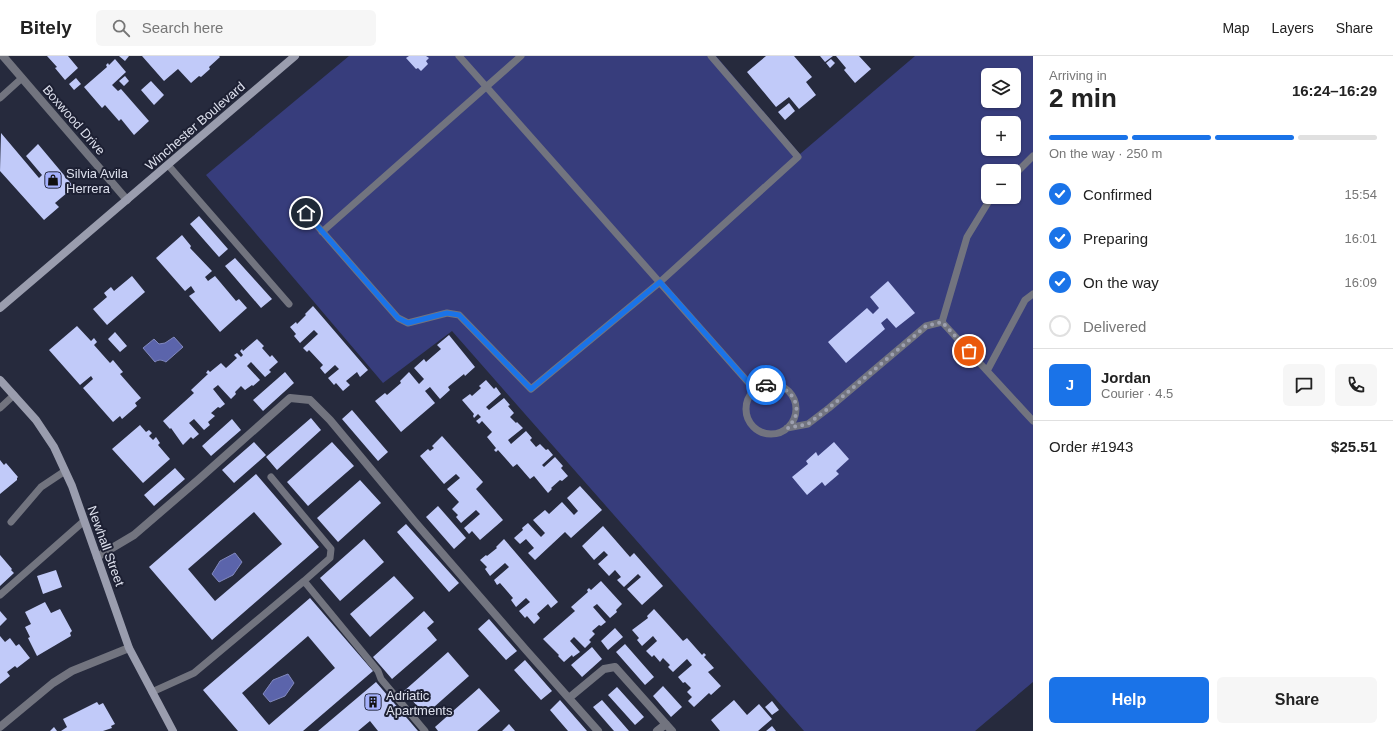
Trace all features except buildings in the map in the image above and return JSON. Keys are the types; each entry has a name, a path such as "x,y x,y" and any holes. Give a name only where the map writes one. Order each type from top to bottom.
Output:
{"main road":[{"name":"Winchester Boulevard","path":"0,308 295,56"},
{"name":"Newhall Street","path":"0,380 36,420 54,447 84,521 129,648 173,731"}],"street":[{"name":"Boxwood Drive","path":"3,56 127,200"},
{"path":"97,557 134,534 199,479 290,398 310,400 330,420 420,528 598,731"},
{"path":"0,728 53,683 72,671 129,648"},
{"path":"569,698 604,669 615,667 672,731"},
{"path":"657,731 666,724"}],"lane":[{"path":"459,56 755,390"},
{"path":"322,232 522,56"},
{"path":"306,213 398,318 408,323 447,313 459,315 531,389 660,282 798,157 711,56"},
{"path":"0,98 22,78"},
{"path":"1021,168 1033,156"},
{"path":"168,165 289,304"},
{"path":"942,322 967,237 986,204"},
{"path":"987,371 1025,300 1033,294"},
{"path":"942,322 1033,421"},
{"path":"788,428 794,420 796,411 795,401 790,393 782,387 773,384 763,385 755,390 749,398 746,407 748,417 752,425 760,431 769,434 779,433 788,428 808,424 926,326 942,322"},
{"path":"0,408 14,395"},
{"path":"11,522 41,487 65,471"},
{"path":"152,692 194,673 330,558 331,549 271,477"},
{"path":"0,595 84,521"},
{"path":"304,581 425,731"}],"shaded area":[{"path":"349,56 716,56 800,154 915,56 1033,56 1033,682 975,731 804,731 452,331 383,383 206,175"},
{"path":"174,337 183,347 166,362 158,360 155,362 143,348 154,339 159,344 165,343"},
{"path":"235,553 242,562 233,575 219,582 212,574 220,561"},
{"path":"288,674 294,683 285,696 270,702 263,694 273,680"}],"way so far":[{"path":"766,385 773,384 782,387 790,393 795,401 796,411 794,420 788,428 808,424 926,326 942,322 969,351"}],"place":[{"name":"Silvia Avila Herrera","path":"53,180"},
{"name":"Adriatic Apartments","path":"373,702"}],"route":[{"path":"306,213 398,318 408,323 447,313 459,315 531,389 660,282 755,390 763,385 766,385"}]}
